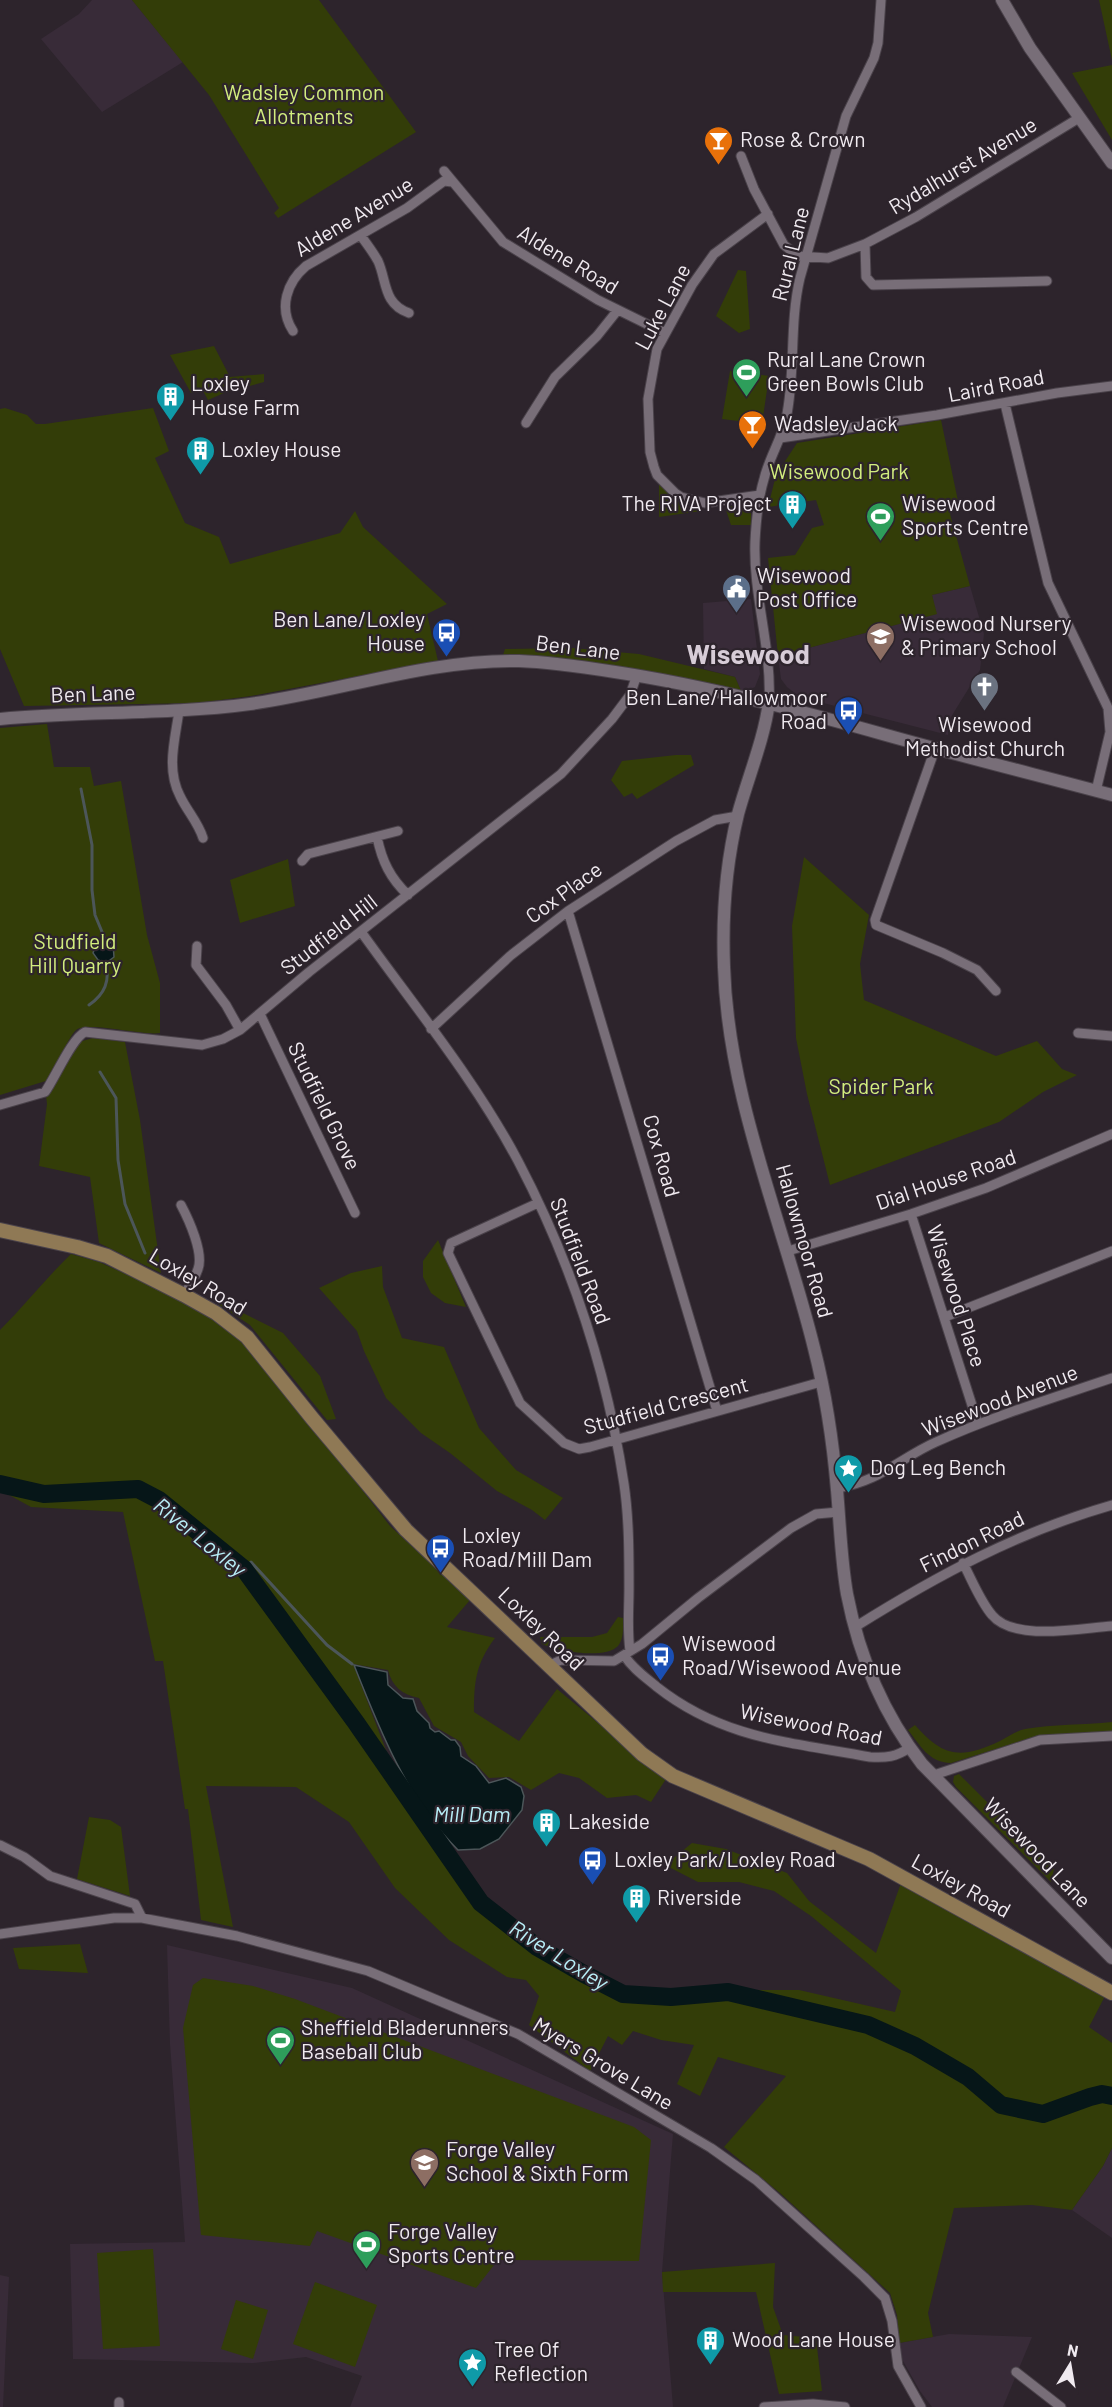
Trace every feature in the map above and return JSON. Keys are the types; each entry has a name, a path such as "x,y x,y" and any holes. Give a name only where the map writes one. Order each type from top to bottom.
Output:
{"main road":[{"name":"Loxley Road","path":"0,1230 107,1256 216,1313 247,1336 406,1530 642,1754 674,1776 868,1859 1112,1993"}],"street":[{"name":"Rural Lane","path":"769,702 769,675 757,588 755,545 760,495 786,418 797,291 846,116 874,58 878,43 881,0"},
{"path":"1002,0 1030,48 1112,164"},
{"name":"Rydalhurst Avenue","path":"806,258 828,258 865,243 916,217 1079,118"},
{"path":"741,156 754,189 778,237 796,255 806,258"},
{"name":"Aldene Road","path":"444,171 503,242 617,311 665,333"},
{"name":"Aldene Avenue","path":"293,331 285,306 292,280 306,266 407,208 444,181 452,182"},
{"name":"Luke Lane","path":"760,495 705,502 692,500 675,493 657,475 650,452 648,399 653,361 665,333 692,285 714,254 768,214"},
{"path":"361,236 377,260 390,299 396,306 409,312"},
{"path":"865,243 866,277 873,285 1047,281"},
{"path":"526,423 555,377 597,336 617,311"},
{"name":"Laird Road","path":"780,438 1112,386"},
{"path":"1005,404 1048,583 1108,708 1110,732 1096,791"},
{"name":"Ben Lane","path":"0,719 98,712 179,711 252,703 443,667 484,662 548,663 637,675 769,702 935,749 1112,795"},
{"name":"Studfield Hill","path":"0,1105 45,1092 80,1034 85,1032 202,1045 223,1039 240,1030 309,972 362,933 561,774 612,719 630,695 637,675"},
{"name":"Hallowmoor Road","path":"769,702 765,724 738,816 726,886 723,965 726,1006 735,1060 752,1132 788,1251 827,1409 843,1563 855,1627 868,1669 885,1706 909,1748 934,1775"},
{"path":"179,711 172,771 180,797 199,826 203,838"},
{"path":"935,749 875,920 876,925 977,969 996,991"},
{"name":"Cox Place","path":"431,1029 510,956 568,911 676,841 715,820 738,816"},
{"path":"302,861 308,854 398,831"},
{"path":"377,837 382,860 388,873 408,895"},
{"name":"Cox Road","path":"568,911 717,1411"},
{"name":"Studfield Road","path":"362,933 496,1123 556,1241 582,1311 608,1401 628,1519 627,1653"},
{"path":"197,946 196,965 226,1005 240,1030"},
{"name":"Studfield Grove","path":"260,1014 356,1213"},
{"path":"1078,1033 1112,1036"},
{"name":"Dial House Road","path":"788,1251 911,1214 987,1188 1112,1134"},
{"name":"Studfield Crescent","path":"538,1203 451,1243 448,1253 515,1395 524,1408 572,1448 579,1449 821,1382"},
{"path":"180,1205 189,1220 200,1258 199,1268 184,1295"},
{"name":"Wisewood Place","path":"911,1214 978,1424"},
{"path":"945,1317 1112,1251"},
{"name":"Wisewood Avenue","path":"837,1488 854,1486 871,1480 933,1443 978,1424 1112,1377"},
{"name":"Findon Road","path":"855,1627 963,1563 1053,1524 1112,1504"},
{"path":"550,1665 567,1660 614,1661 791,1528 816,1514 839,1512"},
{"path":"963,1563 993,1617 1012,1629 1040,1631 1112,1626"},
{"name":"Wisewood Road","path":"627,1653 637,1670 669,1696 703,1716 734,1730 756,1737 870,1757 887,1758 909,1748"},
{"path":"934,1775 1040,1740 1112,1736"},
{"name":"Wisewood Lane","path":"934,1775 1112,1958"},
{"path":"0,1845 24,1857 50,1876 135,1904 142,1918"},
{"name":"Myers Grove Lane","path":"0,1934 114,1918 142,1918 237,1936 368,1971 518,2034 711,2148 756,2180 822,2238 885,2298 892,2321 898,2366 921,2407"},
{"path":"1016,2372 1061,2407"},
{"path":"764,2407 813,2404 845,2407"}],"shaded area":[{"path":"92,0 132,0 183,62 102,112 41,39 79,14"},
{"name":"Wisewood Nursery & Primary School","path":"970,586 984,634 980,670 951,717 948,735 800,697 781,679 778,656 936,614 932,595"},
{"path":"751,599 760,674 755,687 742,693 735,677 704,669 703,603"},
{"name":"Forge Valley School & Sixth Form","path":"167,1945 352,1988 673,2134 662,2272 673,2407 350,2407 362,2376 306,2357 253,2363 73,2359 70,2244 185,2242 170,2044"},
{"path":"1112,2148 1112,2238 1072,2210 1103,2166"},
{"path":"0,2275 9,2277 3,2407 0,2407"},
{"path":"949,2334 1032,2337 1003,2407 932,2407 920,2391 903,2361 899,2343"}],"green space":[{"name":"Wadsley Common Allotments","path":"132,0 319,0 416,132 278,218 274,213 279,208 209,95"},
{"path":"1099,0 1112,0 1112,60"},
{"path":"1112,65 1112,140 1072,73"},
{"path":"738,270 746,271 750,329 739,333 716,316"},
{"path":"214,346 230,377 264,374 264,382 208,400 202,389 191,393 170,355"},
{"name":"Rural Lane Crown Green Bowls Club","path":"730,371 769,376 762,424 722,419"},
{"path":"5,408 27,415 36,424 45,424 153,408 169,451 155,458 185,523 219,537 230,564 340,533 355,511 363,527 447,604 427,614 438,661 251,696 197,703 24,706 0,649 0,409"},
{"name":"Wisewood Sports Centre","path":"941,420 958,501 950,514 970,586 932,595 937,614 778,656 768,558 795,555 812,528 824,525 816,500 768,507 776,475 797,443"},
{"path":"659,484 673,498 701,511 659,517"},
{"path":"747,504 751,508 751,525 731,525 725,507"},
{"path":"572,648 639,654 735,677 742,693 725,686 631,669 502,658 505,649"},
{"name":"Studfield Hill Quarry","path":"47,724 54,767 90,767 94,786 121,781 147,935 160,983 160,1033 92,1027 76,1030 49,1080 0,1095 0,728"},
{"path":"691,755 694,765 637,799 632,793 624,797 611,780 622,761"},
{"name":"Spider Park","path":"804,857 869,915 860,964 864,1000 996,1056 1037,1041 1062,1069 1077,1075 1043,1092 999,1122 830,1185 807,1094 796,1038 792,926"},
{"path":"288,859 295,906 240,923 230,880"},
{"name":"Studfield Hill Quarry","path":"93,1038 125,1042 140,1120 161,1273 99,1243 90,1177 39,1166 47,1104 46,1095 79,1042"},
{"path":"438,1240 466,1307 445,1303 431,1293 423,1277 423,1261"},
{"path":"71,1254 99,1262 204,1313 242,1341 312,1425 390,1526 470,1600 447,1627 495,1638 477,1673 474,1712 519,1741 557,1689 666,1779 651,1802 636,1795 607,1798 579,1778 559,1773 531,1790 509,1777 489,1778 468,1756 461,1742 434,1726 419,1698 408,1695 395,1685 388,1670 353,1664 394,1771 444,1845 469,1872 480,1899 542,1950 575,1971 665,1998 700,1997 732,1990 799,1990 895,2012 901,1991 811,1916 774,1891 739,1882 698,1882 665,1865 692,1843 726,1849 787,1873 809,1901 876,1953 901,1883 1105,1996 1089,2027 1112,2043 1112,2148 1103,2166 1072,2210 1032,2205 954,2208 928,2313 933,2337 899,2343 897,2315 890,2293 780,2193 724,2147 786,2076 718,2057 700,2096 677,2084 694,2045 661,2040 633,2031 622,2045 608,2036 590,2071 529,2025 539,1996 526,1980 507,1977 449,1940 395,1888 349,1822 296,1787 206,1786 233,1927 201,1920 188,1809 185,1809 163,1661 155,1661 123,1512 31,1507 0,1490 0,1330"},
{"path":"382,1266 383,1287 402,1338 444,1347 479,1428 516,1470 563,1498 545,1520 532,1510 497,1491 421,1433 386,1398 357,1331 319,1288 351,1273"},
{"path":"221,1302 283,1333 320,1376 336,1419 327,1420 250,1325 218,1304"},
{"path":"618,1617 623,1618 622,1637 618,1646 611,1650 602,1653 581,1653 542,1644 540,1637 592,1637 607,1633"},
{"path":"1112,1722 1112,1732 1037,1736 951,1763 936,1760 921,1747 908,1730 915,1725 935,1744 944,1749 964,1753 986,1747 1025,1729"},
{"path":"959,1774 1054,1869 1051,1882 956,1787 953,1782 954,1776"},
{"path":"89,1817 110,1820 121,1827 130,1896 77,1879"},
{"path":"80,1944 88,1973 19,1969 13,1948"},
{"path":"203,1978 253,1986 295,1999 634,2127 651,2140 639,2261 498,2260 476,2288 317,2231 310,2246 201,2235 183,2028 193,1985"},
{"path":"153,2249 160,2346 103,2349 97,2253"},
{"path":"775,2263 773,2307 783,2335 816,2338 822,2391 779,2394 756,2292 663,2292 662,2272"},
{"path":"315,2282 377,2305 355,2367 293,2344"},
{"path":"236,2300 268,2310 253,2359 221,2349"}],"water":[{"path":"105,939 113,944 114,957 106,963 98,960 93,953 96,945"},
{"name":"Mill Dam","path":"354,1665 387,1672 388,1685 403,1698 413,1699 417,1711 429,1723 430,1728 455,1740 460,1747 461,1756 476,1766 489,1783 506,1778 521,1787 524,1796 522,1810 499,1839 480,1849 458,1850 440,1830 424,1809 397,1763"}],"waterway":[{"path":"81,789 92,845 92,890 95,915 105,939"},
{"path":"89,1005 105,987 106,963"},
{"path":"100,1072 116,1098 118,1160 125,1204 145,1253"},
{"name":"River Loxley","path":"0,1484 44,1494 138,1489 159,1500 244,1569 357,1724 481,1903 537,1947 584,1974 623,1994 671,1997 728,1992 868,2025 915,2046 968,2077 1001,2105 1043,2114 1090,2097 1102,2094 1112,2096"},
{"path":"244,1569 251,1562 327,1645 352,1664"},
{"name":"River Loxley","path":"448,1858 454,1853"}],"place":[{"name":"Rose & Crown","path":"719,166"},
{"name":"Rural Lane Crown Green Bowls Club","path":"746,398"},
{"name":"Loxley House Farm","path":"170,422"},
{"name":"Wadsley Jack","path":"753,450"},
{"name":"Loxley House","path":"200,476"},
{"name":"The RIVA Project","path":"793,530"},
{"name":"Wisewood Sports Centre","path":"881,542"},
{"name":"Wisewood Post Office","path":"736,614"},
{"name":"Ben Lane/Loxley House","path":"446,658"},
{"name":"Wisewood Nursery & Primary School","path":"880,662"},
{"name":"Wisewood Methodist Church","path":"985,712"},
{"name":"Ben Lane/Hallowmoor Road","path":"848,736"},
{"name":"Dog Leg Bench","path":"849,1494"},
{"name":"Loxley Road/Mill Dam","path":"441,1574"},
{"name":"Wisewood Road/Wisewood Avenue","path":"661,1682"},
{"name":"Lakeside","path":"547,1848"},
{"name":"Loxley Park/Loxley Road","path":"593,1886"},
{"name":"Riverside","path":"636,1924"},
{"name":"Sheffield Bladerunners Baseball Club","path":"280,2066"},
{"name":"Forge Valley School & Sixth Form","path":"425,2188"},
{"name":"Forge Valley Sports Centre","path":"367,2270"},
{"name":"Wood Lane House","path":"711,2366"},
{"name":"Tree Of Reflection","path":"473,2388"}],"district":[{"name":"Wisewood","path":"748,655"}],"park label":[{"name":"Wisewood Park","path":"839,472"}]}
